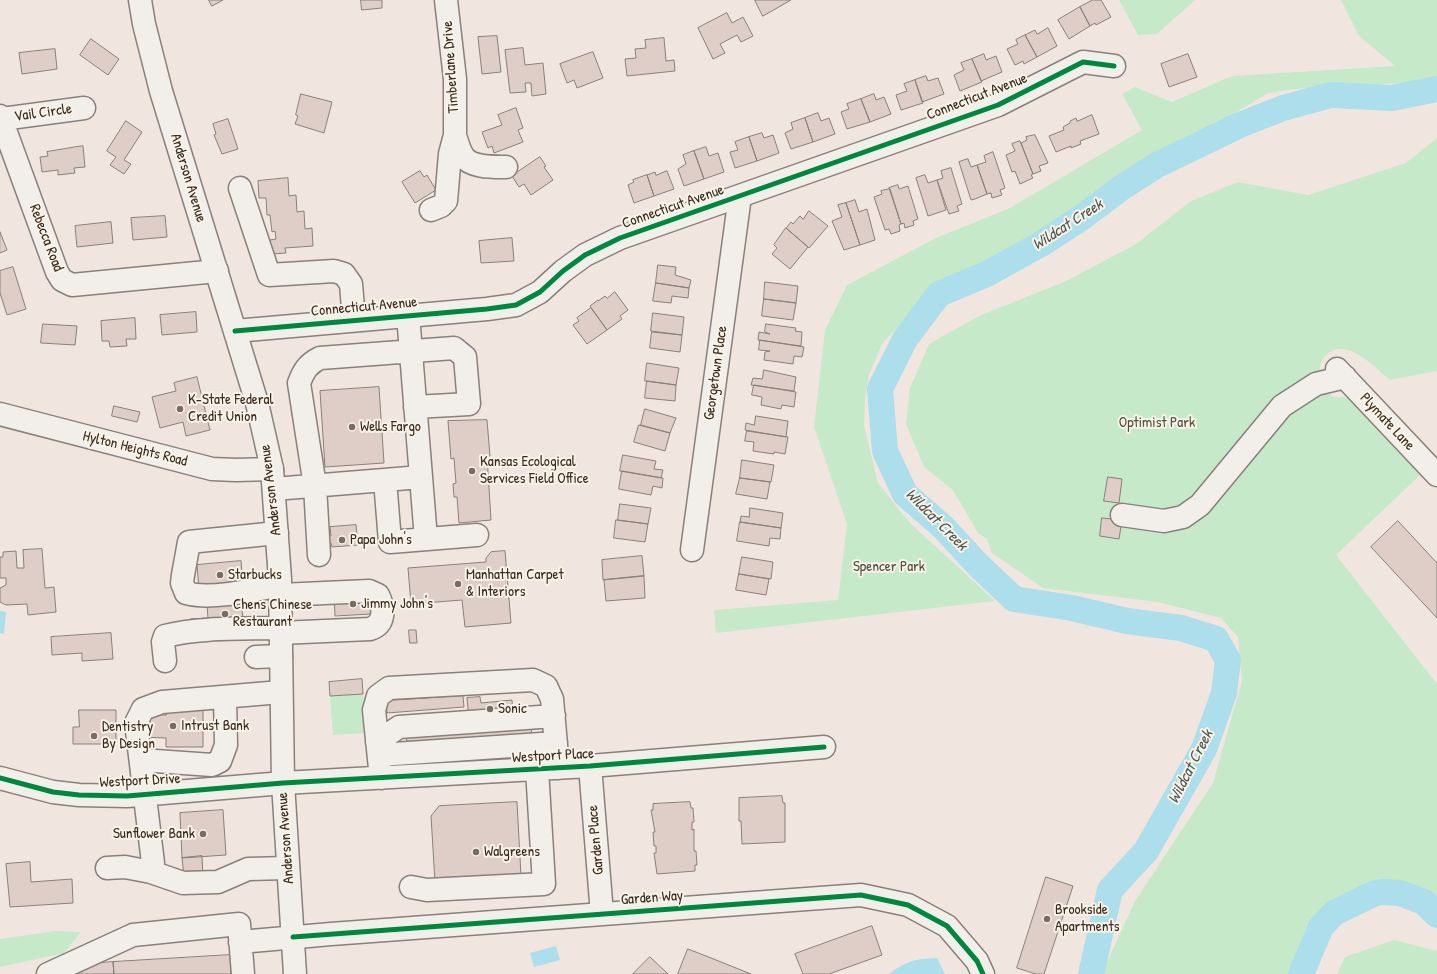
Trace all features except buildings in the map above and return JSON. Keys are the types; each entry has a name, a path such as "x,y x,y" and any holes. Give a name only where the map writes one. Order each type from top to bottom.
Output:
{"street":[{"name":"Anderson Avenue","path":"140,0 144,24 161,91 257,403 273,479 280,590 283,783 295,974"},
{"name":"Timberlane Drive","path":"446,0 455,79 455,135"},
{"name":"Connecticut Avenue","path":"235,331 487,309 516,305 540,292 563,271 592,252 620,238 998,105 1083,62 1114,66"},
{"name":"Vail Circle","path":"1,118 84,108"},
{"name":"Rebecca Road","path":"1,118 57,272 62,280 72,285 217,271"},
{"path":"455,135 463,157 470,162 482,166 506,167"},
{"path":"431,210 441,206 446,201 450,154 455,135"},
{"path":"240,188 269,275 334,270 344,274 351,284 354,320"},
{"name":"Georgetown Place","path":"692,550 740,196"},
{"path":"408,315 426,539"},
{"path":"319,555 316,486 299,383 303,371 309,364 320,358 454,348 465,357 469,404 415,408"},
{"name":"Plymate Lane","path":"1122,515 1164,521 1183,517 1200,505 1282,406 1316,384 1341,373 1437,475"},
{"name":"Hylton Heights Road","path":"0,414 212,469 236,470 273,479 316,486 421,477"},
{"path":"385,480 390,542 476,535"},
{"path":"165,661 163,642 165,636 176,633 218,630 370,629 378,624 383,615 382,603 378,595 369,591 280,590 246,591 197,596 186,593 182,583 182,575 189,542 277,534"},
{"path":"256,657 281,656"},
{"path":"381,778 374,710 378,696 389,688 533,680 546,686 552,699 556,743 547,769 544,884 427,890 411,887"},
{"path":"151,872 153,863 146,795 136,723 143,709 162,702 281,692"},
{"path":"141,760 212,765 220,761 226,745 225,697"},
{"path":"378,749 399,727 554,716"},
{"path":"378,749 556,743"},
{"name":"Westport Place","path":"283,783 547,769 824,747"},
{"name":"Garden Place","path":"590,766 602,914"},
{"name":"Westport Drive","path":"0,778 53,792 79,796 146,795 283,783"},
{"path":"107,868 125,867 151,872 183,884 218,882 248,869 288,868"},
{"name":"Garden Way","path":"240,942 861,895 908,905 947,926 977,961 982,974"},
{"path":"48,974 133,935 239,924 243,974"}],"green space":[{"path":"1119,0 1195,0 1157,34 1138,35"},
{"name":"Spencer Park","path":"1341,0 1437,0 1437,92 1420,82 1294,89 1268,93 1184,144 1140,163 1057,221 991,261 938,288 911,312 882,344 869,375 865,399 864,426 878,483 909,522 995,601 716,633 714,610 838,600 847,524 814,427 825,330 847,285 936,238 1010,208 1142,130 1122,94 1135,87 1172,102 1232,76 1395,66 1359,36"},
{"name":"Optimist Park","path":"1437,138 1437,371 1390,380 1359,355 1341,349 1332,351 1324,357 1321,362 1319,372 1324,388 1333,397 1352,398 1421,474 1336,555 1437,684 1437,901 1412,886 1367,886 1315,919 1290,974 1104,974 1104,969 1135,901 1213,783 1242,681 1238,637 1221,618 1158,602 1043,588 992,553 987,539 978,533 953,490 924,467 906,424 910,388 929,344 979,316 1066,281 1136,244 1191,201 1238,182 1308,195 1406,163"},
{"path":"363,694 366,733 333,735 330,696"},
{"path":"55,931 81,932 64,953 0,967 0,939"},
{"path":"1394,940 1437,951 1437,974 1337,974 1345,957"}],"water":[{"path":"0,611 6,612 4,634 0,633"},
{"path":"556,946 560,960 534,967 530,953"},
{"path":"937,958 945,974 889,974 906,963 923,959"}],"waterway":[{"name":"Wildcat Creek","path":"1091,974 1110,890 1146,851 1204,749 1224,693 1228,660 1216,639 1181,628 1127,621 1072,608 1014,599 978,565 944,528 905,494 885,451 880,389 905,339 939,294 987,274 1041,244 1081,218 1121,188 1157,165 1240,125 1283,108 1331,95 1392,98 1437,89"},
{"name":"Wildcat Creek","path":"1301,974 1321,927 1334,913 1373,894 1381,892 1400,893 1424,902 1437,915"}],"cycle path":[{"path":"235,331 487,309 516,305 540,292 563,271 585,255 620,238 998,105 1083,62 1114,66"},
{"path":"0,778 53,792 79,795 127,796 283,783 590,766 824,747"},
{"path":"293,937 861,895 908,905 947,926 977,961 983,974"}],"place":[{"name":"K-State Federal Credit Union","path":"180,409"},
{"name":"Wells Fargo","path":"352,427"},
{"name":"Kansas Ecological Services Field Office","path":"472,471"},
{"name":"Papa John's","path":"342,540"},
{"name":"Starbucks","path":"220,575"},
{"name":"Manhattan Carpet & Interiors","path":"458,584"},
{"name":"Jimmy John's","path":"353,604"},
{"name":"Chens Chinese Restaurant","path":"225,614"},
{"name":"Sonic","path":"490,709"},
{"name":"Intrust Bank","path":"173,726"},
{"name":"Dentistry By Design","path":"94,736"},
{"name":"Sunflower Bank","path":"203,834"},
{"name":"Walgreens","path":"476,852"},
{"name":"Brookside Apartments","path":"1047,919"}]}
